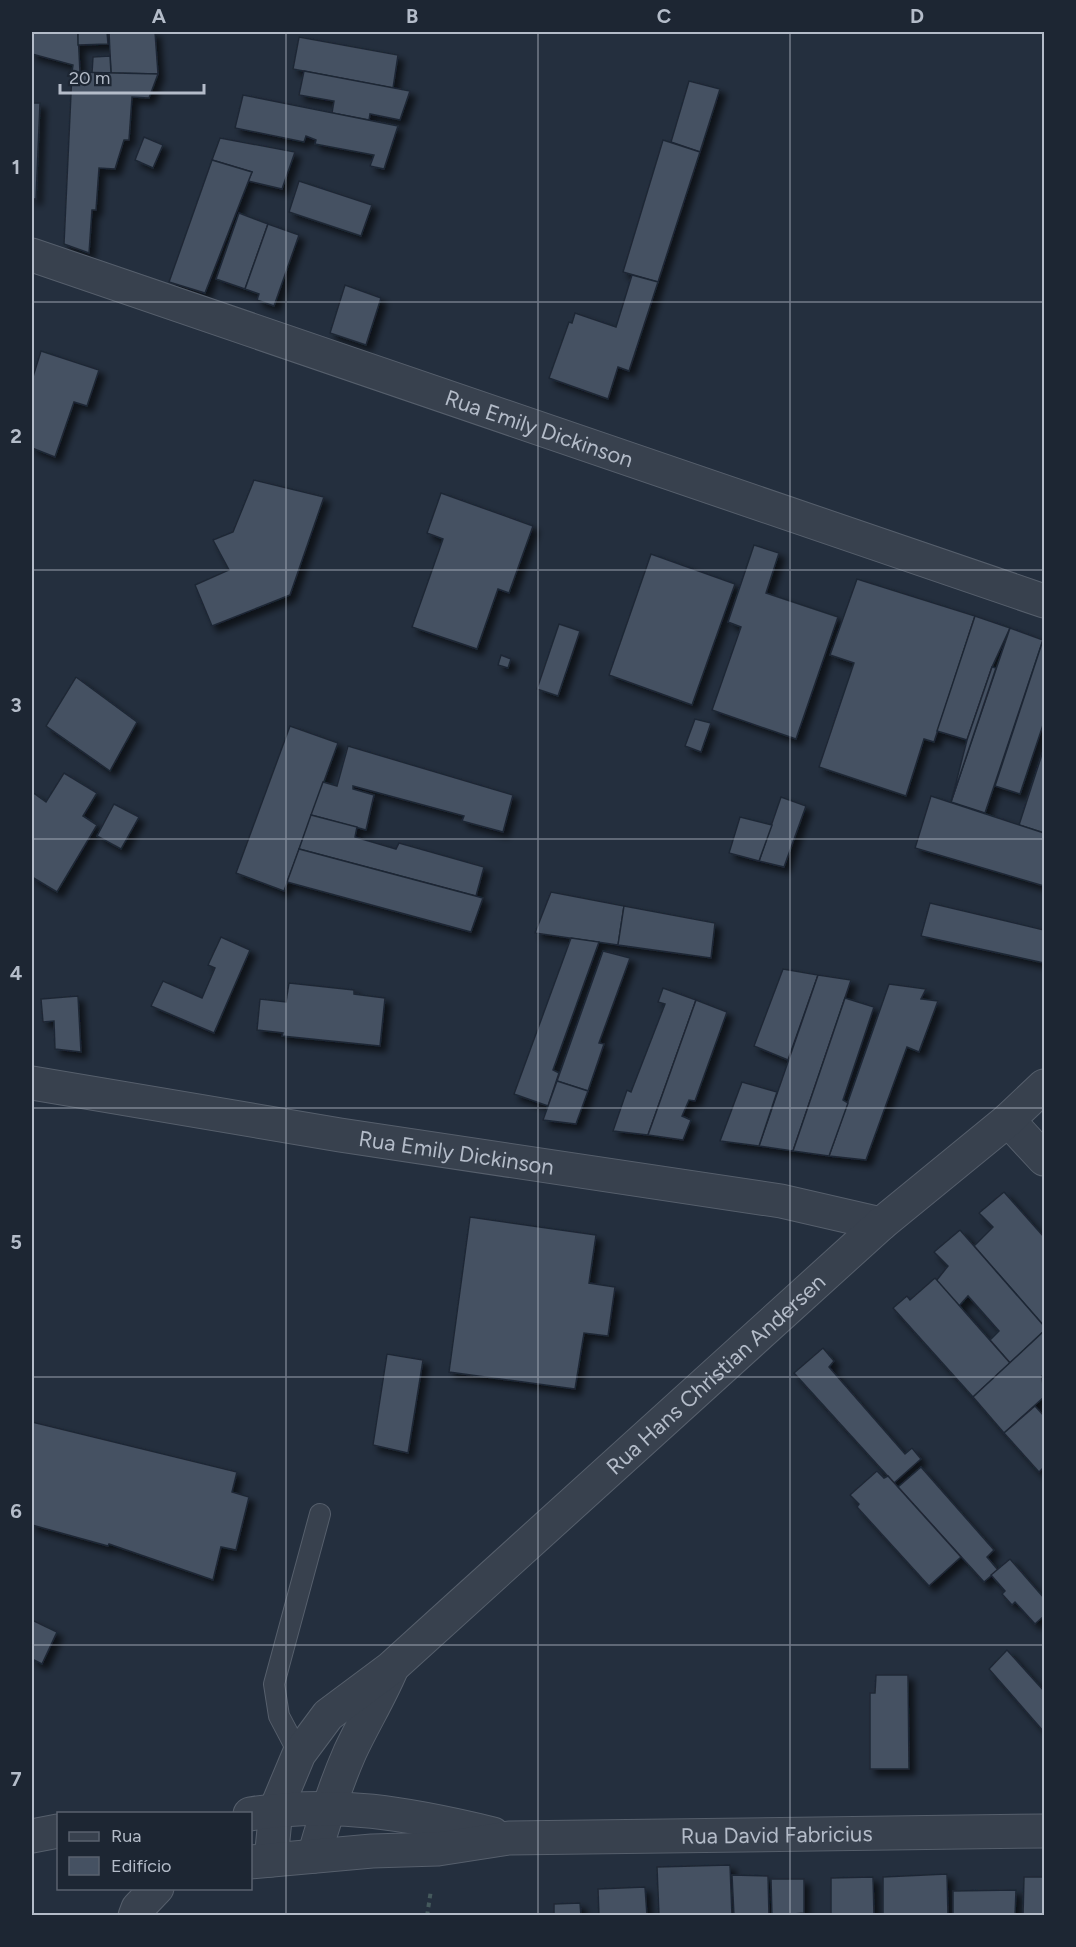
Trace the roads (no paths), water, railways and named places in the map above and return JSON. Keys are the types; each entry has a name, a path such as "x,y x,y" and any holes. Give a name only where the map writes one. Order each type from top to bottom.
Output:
{"street":[{"name":"Rua Emily Dickinson","path":"32,255 1044,601"},
{"name":"Rua Emily Dickinson","path":"32,1083 340,1135 781,1201 881,1224"},
{"name":"Rua Hans Christian Andersen","path":"261,1861 263,1811 298,1755 328,1716 391,1668 881,1224 1008,1120 1044,1086"},
{"path":"1008,1120 1044,1159"},
{"name":"Rua Hans Christian Andersen","path":"314,1856 327,1808 351,1750 374,1709 391,1668"},
{"name":"Rua David Fabricius","path":"263,1811 360,1808 404,1814 509,1838"},
{"path":"32,1836 57,1831"},
{"name":"Rua David Fabricius","path":"261,1861 372,1851 438,1850 509,1838 1044,1832"},
{"path":"135,1916 138,1908 155,1890"}],"lane":[{"path":"298,1755 279,1716 274,1684 320,1514"}]}
